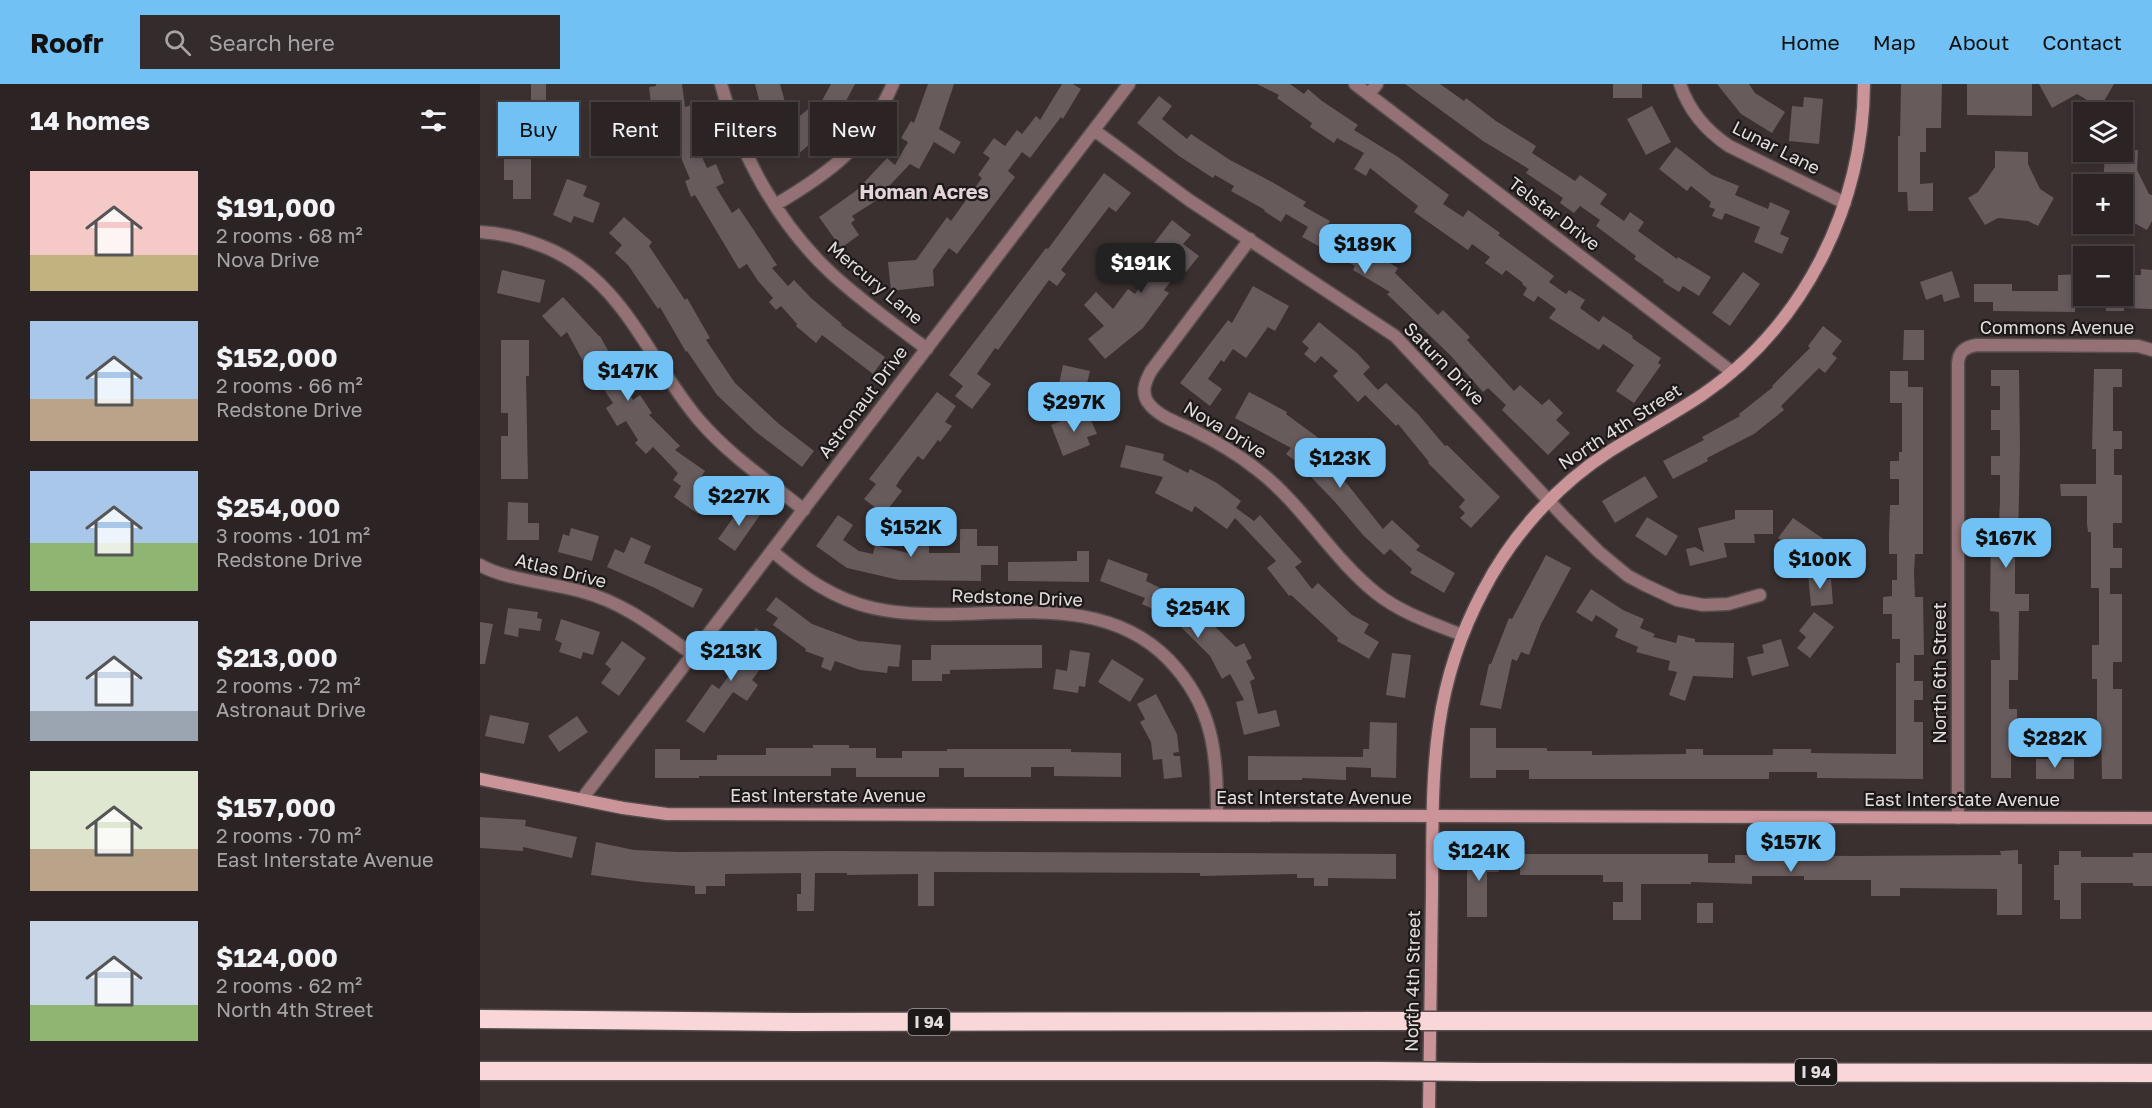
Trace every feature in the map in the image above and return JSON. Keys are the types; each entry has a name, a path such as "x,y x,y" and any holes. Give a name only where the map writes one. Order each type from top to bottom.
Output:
{"highway":[{"name":"I 94","path":"480,1019 795,1022 2152,1021"},
{"name":"I 94","path":"480,1071 2152,1072"}],"street":[{"name":"Mercury Lane","path":"721,84 746,153 775,205 802,242 858,297 927,349"},
{"path":"775,205 813,183 845,157 872,124 893,84"},
{"name":"Astronaut Drive","path":"582,799 1129,84"},
{"name":"Telstar Drive","path":"1356,84 1731,372"},
{"path":"1369,94 1377,84"},
{"name":"Lunar Lane","path":"1680,84 1696,116 1717,138 1845,203"},
{"name":"North 4th Street","path":"1429,1108 1434,758 1438,719 1448,673 1461,635 1499,562 1549,501 1593,463 1702,394 1731,372 1779,324 1795,303 1823,256 1845,203 1860,144 1864,84"},
{"name":"Saturn Drive","path":"1094,130 1189,200 1395,336 1549,501 1613,564 1636,580 1677,600 1703,605 1728,604 1760,595"},
{"path":"480,232 514,236 552,249 594,277 628,315 671,384 711,434 804,510"},
{"name":"Nova Drive","path":"1250,239 1151,371 1144,388 1145,398 1158,412 1225,447 1268,478 1376,593 1406,612 1461,635"},
{"name":"Commons Avenue","path":"1962,350 1977,345 2138,346 2152,350"},
{"name":"North 6th Street","path":"1958,818 1958,363 1962,350"},
{"name":"Redstone Drive","path":"772,551 835,596 872,608 908,613 1075,615 1105,621 1138,635 1163,654 1175,667 1203,709 1216,759 1217,815"},
{"name":"Atlas Drive","path":"480,565 503,575 568,588 613,602 639,616 692,654"},
{"name":"East Interstate Avenue","path":"480,779 667,814 2152,818"}],"building":[{"path":"531,84 546,84 546,102 514,102 514,100 531,100"},
{"path":"656,84 682,84 685,107 692,105 692,156 702,156 707,168 716,164 724,183 716,187 732,213 739,208 777,265 772,268 788,286 794,280 841,325 885,357 873,374 822,335 816,343 796,326 797,324 781,306 776,310 769,302 773,298 747,264 739,269 695,195 691,197 685,181 690,179 680,152 680,102 651,102 649,87 656,86"},
{"path":"755,84 780,84 785,102 760,102"},
{"path":"831,84 855,84 846,102 821,102"},
{"path":"928,84 954,84 939,129 961,142 954,154 934,142 919,169 910,164 874,202 852,216 855,220 851,223 859,235 841,248 819,217 857,190 887,158 895,165 908,142 901,138 911,121 914,123"},
{"path":"1062,84 1073,84 1081,89 1063,119 1061,117 1030,158 1022,152 1008,171 1015,177 957,254 949,248 933,270 934,286 891,291 888,262 916,260 947,217 951,221 982,178 978,175 990,158 983,153 994,138 1005,146 1017,130 1022,134 1036,116 1040,120"},
{"path":"1257,84 1290,84 1304,94 1308,89 1358,125 1354,130 1398,157 1449,195 1443,204 1463,217 1468,210 1554,276 1549,282 1566,294 1569,290 1585,300 1580,308 1599,322 1603,316 1661,358 1658,363 1661,365 1634,403 1616,391 1634,365 1603,344 1599,350 1549,318 1556,309 1538,296 1534,302 1523,295 1527,288 1523,283 1506,270 1502,275 1485,263 1490,257 1472,244 1468,250 1414,212 1418,206 1370,168 1366,176 1354,169 1364,153 1337,138 1334,143 1310,127 1312,123 1277,98 1279,95"},
{"path":"1405,84 1440,84 1464,101 1466,98 1496,121 1536,146 1532,153 1575,181 1580,175 1607,194 1600,204 1624,221 1630,212 1644,222 1638,231 1677,259 1678,257 1711,277 1699,296 1683,286 1679,292 1663,282 1664,280 1634,259 1636,256 1596,226 1600,220 1580,206 1574,213 1560,203 1563,198 1526,173 1529,169 1483,141"},
{"path":"1613,84 1642,84 1642,98 1613,98"},
{"path":"1717,84 1749,84 1755,93 1785,112 1772,133 1741,114"},
{"path":"1901,84 1942,84 1941,128 1926,128 1926,152 1920,152 1920,184 1933,183 1933,211 1908,211 1907,192 1898,192"},
{"path":"1967,84 2032,84 2032,116 1967,115"},
{"path":"2039,84 2114,84 2104,102 2090,102 2077,94 2052,108"},
{"path":"1159,96 1172,106 1162,119 1187,139 1191,134 1230,160 1306,202 1303,206 1330,221 1326,228 1366,248 1398,268 1395,273 1438,315 1443,310 1470,337 1467,340 1514,391 1520,385 1542,405 1549,399 1563,413 1556,420 1570,433 1548,455 1502,410 1506,405 1488,388 1483,392 1451,356 1387,294 1390,292 1353,270 1355,266 1302,237 1308,227 1286,214 1281,222 1231,191 1234,186 1215,175 1213,178 1179,156 1137,123"},
{"path":"1804,97 1823,99 1819,144 1789,141 1792,106 1803,107"},
{"path":"1652,106 1671,142 1646,155 1627,119"},
{"path":"810,107 810,144 798,154 798,117"},
{"path":"1676,147 1712,175 1739,186 1735,195 1768,209 1770,202 1790,211 1780,234 1789,238 1782,254 1754,242 1760,227 1725,213 1722,220 1712,216 1715,209 1709,207 1711,202 1691,186 1687,191 1659,169"},
{"path":"2133,150 2138,150 2137,170 2149,194 2152,195 2152,221 2147,230 2133,224 2133,174 2102,174 2104,162 2133,162"},
{"path":"1995,151 2028,152 2028,164 2040,189 2054,198 2038,226 2028,221 1998,218 1985,225 1968,198 1978,192 1995,167"},
{"path":"504,159 531,159 531,199 513,199 513,180 504,180"},
{"path":"1104,173 1131,193 1116,212 1109,207 1061,270 1066,274 1057,286 1049,280 998,350 995,348 977,374 991,384 972,409 955,396 963,386 949,375 1046,248 1048,249"},
{"path":"567,179 587,186 583,196 600,203 593,223 574,216 571,223 553,215"},
{"path":"624,217 652,242 649,246 685,300 687,298 710,338 706,340 735,383 779,424 814,451 802,467 756,432 717,395 686,352 660,307 658,309 628,265 615,253 622,245 609,233"},
{"path":"1172,220 1191,235 1183,244 1199,256 1186,272 1181,268 1164,290 1169,293 1143,328 1105,359 1088,339 1104,326 1084,305 1096,292 1113,309 1128,289 1135,294 1165,255 1152,246"},
{"path":"2141,269 2152,270 2152,309 2124,308 2124,311 2106,311 2106,306 2133,306 2133,275 2141,275"},
{"path":"502,270 545,280 540,303 497,293"},
{"path":"1952,271 1960,297 1944,302 1942,294 1926,300 1920,282"},
{"path":"1743,272 1760,284 1730,326 1712,313"},
{"path":"2073,274 2075,312 1993,311 1993,302 1974,302 1974,284 2012,284 2012,291 2058,291 2058,275"},
{"path":"1253,286 1289,306 1275,331 1268,327 1246,358 1233,349 1224,362 1221,360 1208,379 1222,389 1210,406 1180,383 1228,320 1232,323"},
{"path":"563,297 600,336 621,374 617,376 633,400 640,395 652,413 649,415 680,446 675,450 705,471 696,484 712,495 698,514 674,497 681,486 673,480 678,473 653,447 646,454 635,443 638,440 626,421 617,426 606,408 613,403 601,385 597,387 567,332 561,337 542,316"},
{"path":"1319,322 1357,353 1370,367 1363,374 1378,390 1386,383 1418,414 1445,446 1447,445 1500,497 1471,528 1460,518 1465,513 1459,507 1465,500 1428,463 1398,424 1396,426 1365,395 1358,402 1333,376 1338,371 1321,356 1315,363 1304,354 1309,348 1302,342"},
{"path":"1823,326 1842,341 1832,354 1837,358 1825,373 1819,368 1781,406 1784,410 1754,434 1707,458 1708,461 1673,479 1663,461 1704,440 1702,437 1740,416 1739,414 1773,387 1810,348 1808,346"},
{"path":"1904,330 1924,330 1924,360 1903,360"},
{"path":"501,340 529,340 529,376 526,376 528,479 501,479 501,436 508,436 508,413 501,413"},
{"path":"1063,365 1090,371 1082,404 1056,398"},
{"path":"2094,369 2122,369 2122,387 2113,387 2113,431 2122,431 2122,449 2114,449 2114,475 2122,475 2122,523 2113,523 2113,548 2122,548 2122,568 2110,568 2110,594 2122,594 2122,662 2113,662 2113,689 2122,689 2122,779 2102,779 2101,729 2097,729 2097,679 2092,679 2092,645 2099,645 2099,588 2091,588 2091,532 2088,532 2087,524 2087,496 2061,496 2060,484 2096,484 2096,449 2092,449"},
{"path":"1991,370 2019,370 2020,450 2018,541 2015,541 2015,594 2029,594 2029,611 2019,611 2018,680 2009,680 2009,709 2017,709 2017,726 2011,726 2011,778 1991,778 1991,660 2000,660 1999,612 1990,611 1991,524 1999,524 2000,475 1991,475 1991,456 2000,456 2000,430 1991,430 1991,410 2000,410 2000,386 1991,386"},
{"path":"1890,371 1908,371 1908,387 1923,387 1923,554 1915,554 1914,573 1915,597 1923,597 1924,655 1914,655 1914,681 1923,681 1923,700 1914,700 1914,722 1923,722 1923,779 1817,778 1817,772 1769,772 1769,779 1529,779 1529,770 1496,770 1496,778 1470,778 1470,728 1496,728 1496,748 1592,751 1592,755 1686,754 1686,749 1703,749 1703,755 1773,755 1773,749 1811,749 1811,753 1896,754 1896,663 1900,663 1900,639 1892,639 1892,614 1883,614 1883,597 1892,596 1892,580 1897,580 1897,554 1889,554 1889,536 1890,505 1899,505 1899,479 1890,479 1890,461 1899,461 1899,452 1902,452 1902,403 1890,403"},
{"path":"937,392 956,406 945,422 952,426 923,460 918,456 901,478 896,486 902,491 884,514 864,499 876,484 869,479"},
{"path":"1249,392 1287,412 1286,414 1324,442 1316,453 1348,485 1383,529 1392,520 1420,546 1416,550 1455,573 1444,593 1410,573 1412,569 1390,549 1384,555 1311,477 1314,475 1286,454 1291,448 1235,418"},
{"path":"1087,411 1097,434 1087,437 1090,445 1063,456 1051,425"},
{"path":"1126,445 1164,454 1163,460 1188,473 1190,469 1217,483 1241,501 1236,508 1254,521 1260,515 1302,562 1295,567 1312,589 1318,583 1352,615 1369,624 1364,633 1379,642 1369,659 1337,641 1338,638 1291,595 1289,596 1267,568 1276,561 1235,518 1227,529 1195,506 1192,512 1155,493 1163,477 1120,467"},
{"path":"1645,476 1658,497 1615,523 1602,501"},
{"path":"508,502 528,503 528,523 539,523 539,540 507,540"},
{"path":"743,504 760,515 735,551 718,539"},
{"path":"1735,510 1773,510 1773,534 1754,534 1755,543 1724,543 1727,557 1690,566 1686,549 1695,547 1704,552 1698,528 1735,519"},
{"path":"838,515 853,525 843,540 859,551 873,554 875,545 912,554 912,544 929,544 929,553 960,553 960,529 977,529 977,546 998,546 998,565 981,565 981,581 899,580 847,568 816,546"},
{"path":"1647,517 1678,536 1666,556 1635,536"},
{"path":"1793,518 1825,540 1810,561 1778,538"},
{"path":"571,528 599,536 592,561 558,552 563,534 569,536"},
{"path":"631,537 651,546 644,563 703,589 693,608 607,567 615,549 624,553"},
{"path":"1077,551 1089,551 1089,582 1008,581 1008,562 1077,561"},
{"path":"1546,555 1571,568 1541,624 1529,655 1521,652 1517,661 1512,659 1501,709 1480,705 1489,664 1491,664 1509,618 1512,619"},
{"path":"1108,559 1148,574 1146,581 1192,604 1236,647 1244,643 1252,658 1246,661 1255,679 1250,681 1258,714 1276,710 1280,726 1244,735 1236,702 1244,700 1230,674 1222,679 1210,656 1173,619 1142,604 1145,598 1100,581"},
{"path":"1823,572 1824,580 1831,579 1833,604 1811,606 1808,573"},
{"path":"1591,589 1623,610 1644,619 1640,628 1655,634 1653,637 1676,643 1678,635 1695,639 1695,642 1734,643 1733,678 1693,676 1685,701 1669,695 1677,672 1668,670 1670,661 1636,652 1638,647 1615,637 1618,629 1596,615 1592,622 1576,612"},
{"path":"776,597 812,624 858,641 901,645 899,667 888,666 887,673 860,670 835,661 831,671 821,667 824,658 805,651 806,649 773,625 778,618 766,610"},
{"path":"508,608 538,612 537,618 542,619 540,631 519,628 518,637 504,634"},
{"path":"1814,612 1834,627 1810,658 1797,648 1806,637 1799,631"},
{"path":"561,619 600,632 593,655 583,652 581,659 559,652 562,643 555,640"},
{"path":"480,622 493,624 485,664 480,664"},
{"path":"756,628 769,637 754,658 763,665 752,680 758,685 747,701 733,692 704,733 686,721 712,684 719,689 734,669 727,664"},
{"path":"1781,639 1789,666 1752,676 1747,657 1764,653 1762,645"},
{"path":"622,641 646,658 619,696 601,683 611,669 605,664"},
{"path":"931,645 1042,645 1042,668 950,670 950,674 942,674 942,681 912,681 912,660 931,660"},
{"path":"1070,650 1090,653 1085,687 1079,686 1078,693 1053,689 1056,669 1067,671"},
{"path":"1392,653 1411,655 1405,698 1386,695"},
{"path":"1112,659 1144,679 1130,702 1098,682"},
{"path":"1156,694 1177,734 1179,752 1173,753 1174,756 1180,756 1182,777 1164,779 1162,759 1153,760 1151,742 1140,722 1145,719 1137,704"},
{"path":"490,715 529,723 524,744 485,736"},
{"path":"577,716 588,732 559,752 548,736"},
{"path":"1370,722 1397,723 1396,778 1371,777 1371,768 1346,767 1346,780 1302,778 1302,780 1248,780 1248,756 1363,757 1363,749 1369,749"},
{"path":"813,745 876,748 876,758 902,758 902,751 947,751 947,749 1071,749 1071,752 1121,753 1121,777 1054,776 1054,767 1031,767 1031,777 964,777 964,768 939,768 939,777 856,777 856,768 831,768 831,776 655,778 655,749 680,749 680,760 717,760 717,755 766,755 766,748 813,748"},
{"path":"2036,759 2074,759 2074,779 2036,779"},
{"path":"480,817 526,820 525,826 577,837 572,858 523,847 523,851 480,848"},
{"path":"596,842 634,850 678,852 1396,854 1396,879 1328,878 1328,886 1314,886 1314,878 1297,878 1297,874 1200,876 1200,873 934,872 934,906 918,906 918,874 815,873 814,911 797,911 797,894 801,894 801,873 725,874 725,886 706,886 706,894 695,894 695,886 591,875"},
{"path":"2018,850 2018,864 2022,864 2022,915 1997,915 1997,889 1900,888 1900,896 1871,896 1871,880 1804,880 1804,876 1752,876 1752,884 1691,882 1691,884 1641,884 1641,920 1613,920 1613,902 1623,902 1623,882 1603,882 1603,875 1520,875 1520,854 1708,854 1708,863 1735,863 1735,855 2001,855 2000,851"},
{"path":"2059,851 2081,851 2081,857 2133,857 2133,853 2152,853 2152,886 2133,886 2133,883 2081,883 2081,919 2060,919 2060,900 2054,900 2054,865 2059,865"},
{"path":"1467,854 1499,854 1499,872 1487,872 1487,917 1467,917"},
{"path":"1697,903 1713,903 1713,923 1697,923"}],"district":[{"name":"Homan Acres","path":"924,192"}]}
